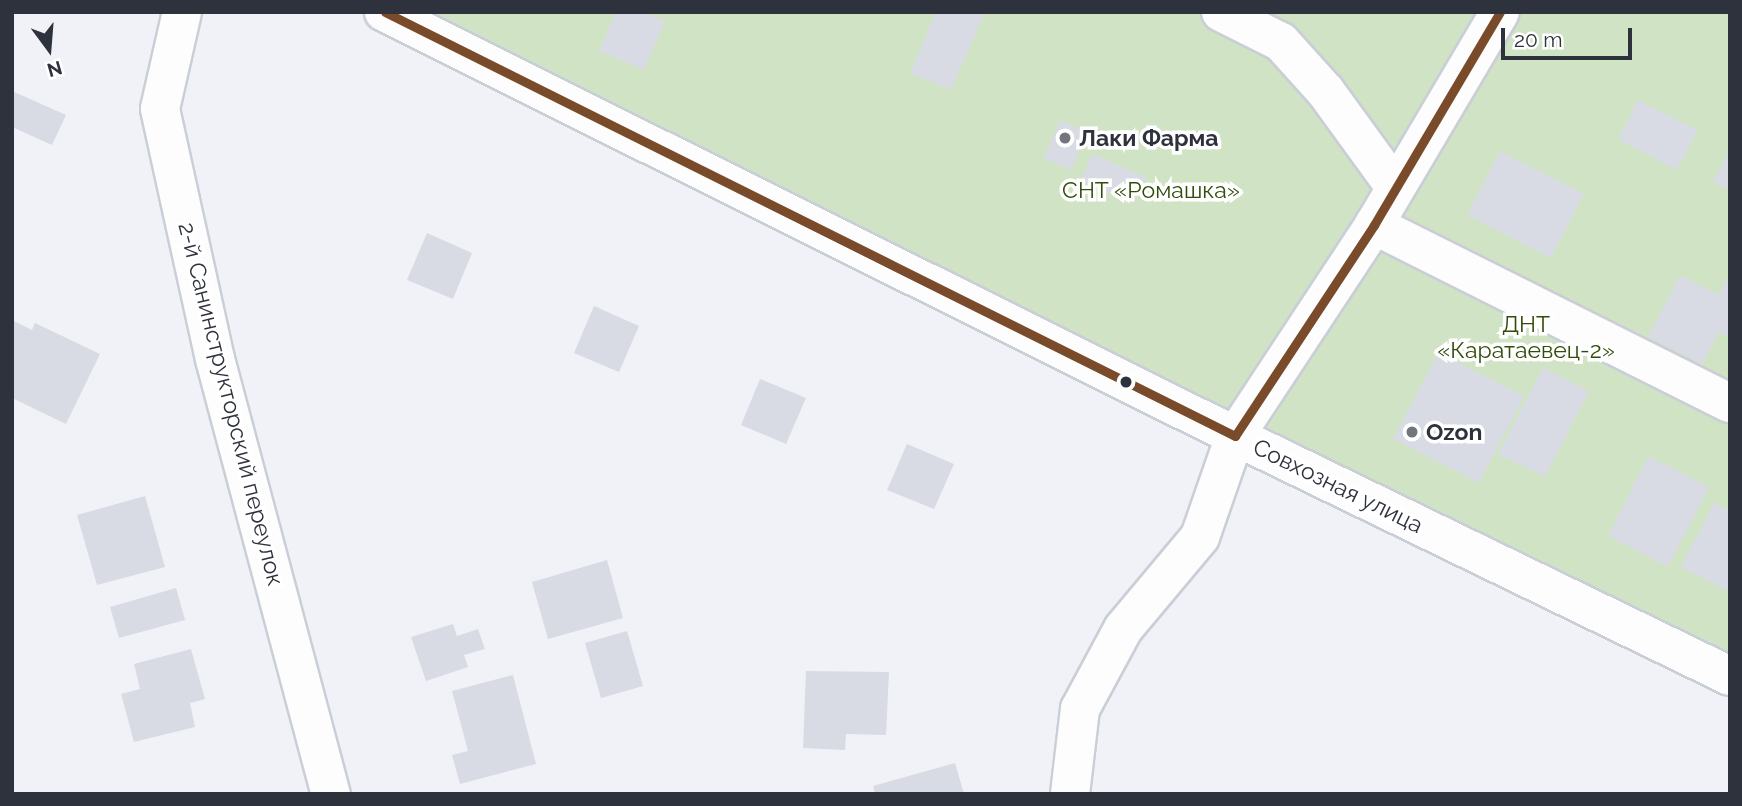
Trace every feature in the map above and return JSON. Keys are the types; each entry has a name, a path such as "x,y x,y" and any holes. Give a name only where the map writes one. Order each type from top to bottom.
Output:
{"street":[{"name":"2-й Санинструкторский переулок","path":"182,12 160,109 215,359 331,794"},
{"name":"Совхозная улица","path":"384,12 1236,436 1730,676"},
{"path":"1222,12 1281,42 1326,92 1395,187"},
{"path":"1070,794 1080,709 1123,629 1200,537 1236,436 1374,225 1500,12"},
{"path":"1374,225 1730,403"}],"green space":[{"path":"415,12 1730,12 1730,654 1195,412"}],"building":[{"path":"616,12 644,12 665,21 644,70 599,51"},
{"path":"936,12 985,12 951,90 910,73"},
{"path":"12,91 66,115 52,145 12,127"},
{"path":"1638,100 1698,130 1677,170 1618,139"},
{"path":"1060,120 1087,132 1071,170 1044,159"},
{"path":"1730,150 1730,191 1713,182"},
{"path":"1500,151 1584,194 1551,258 1467,215"},
{"path":"1092,154 1146,177 1134,203 1081,181"},
{"path":"427,233 472,253 453,299 407,280"},
{"path":"1730,274 1730,337 1719,332 1702,364 1648,337 1680,275 1719,295"},
{"path":"594,306 639,326 619,372 574,353"},
{"path":"14,321 32,330 35,323 100,354 66,424 12,398"},
{"path":"1438,353 1524,396 1479,483 1393,439"},
{"path":"1543,368 1589,391 1545,477 1498,454"},
{"path":"760,379 806,398 786,444 741,425"},
{"path":"907,444 954,464 934,509 887,490"},
{"path":"1648,456 1709,487 1668,567 1608,536"},
{"path":"145,496 165,567 97,585 77,515"},
{"path":"1714,503 1730,511 1730,592 1681,567"},
{"path":"607,560 623,618 548,639 532,582"},
{"path":"176,588 185,620 119,638 110,607"},
{"path":"453,624 457,636 478,629 485,649 464,655 468,667 426,681 411,637"},
{"path":"627,631 643,686 601,698 585,643"},
{"path":"191,649 205,699 190,703 195,727 134,742 121,694 140,689 134,664"},
{"path":"806,671 889,672 886,735 846,734 845,750 803,748"},
{"path":"513,675 536,764 460,784 452,755 468,751 452,691"},
{"path":"955,763 964,794 875,794 873,786"}],"transit line":[{"path":"385,12 1235,436"},
{"path":"1235,436 1374,225 1500,12"}],"place":[{"name":"Лаки Фарма","path":"1065,138"},
{"name":"Ozon","path":"1412,432"}],"park label":[{"name":"СНТ «Ромашка»","path":"1151,190"},
{"name":"ДНТ «Каратаевец-2»","path":"1526,337"}]}
